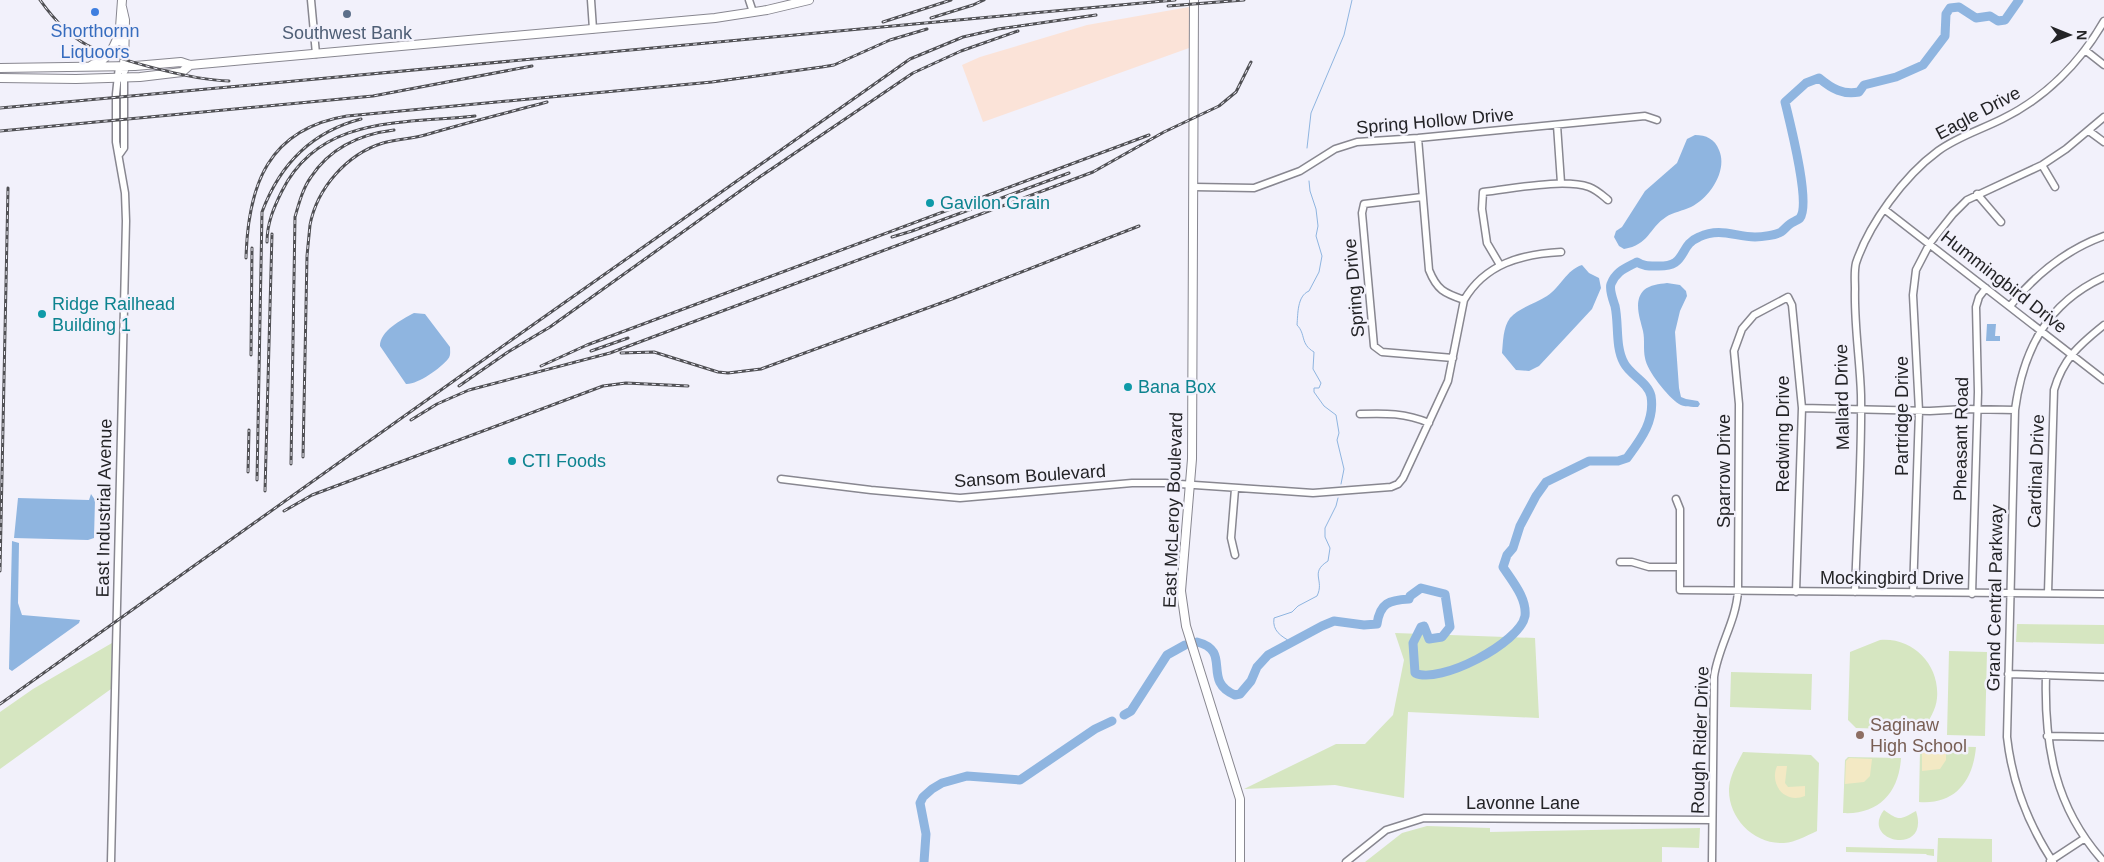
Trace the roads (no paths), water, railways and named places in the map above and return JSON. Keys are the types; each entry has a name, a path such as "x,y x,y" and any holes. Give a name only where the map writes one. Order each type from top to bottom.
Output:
{"main road":[{"path":"0,68 121,66 181,62 190,65 593,29 753,12 809,0"},
{"name":"East McLeroy Boulevard","path":"1194,0 1191,486 1182,582 1183,612 1240,799 1240,862"},
{"path":"121,78 119,34 122,3"},
{"path":"121,66 125,20 122,3"},
{"path":"85,67 98,63 107,57 113,50 119,34"},
{"path":"0,78 121,78 182,72 190,65"}],"street":[{"path":"311,0 316,54"},
{"path":"591,0 593,29"},
{"path":"749,0 753,12"},
{"name":"Eagle Drive","path":"1884,208 1930,157 1956,140 2004,118 2037,98 2058,80 2085,50 2104,21"},
{"path":"2085,50 2104,65"},
{"name":"East Industrial Avenue","path":"111,862 126,221 125,193 119,155 116,151 121,78"},
{"name":"Spring Hollow Drive","path":"1194,187 1254,188 1300,171 1335,150 1357,142 1646,116 1657,120"},
{"name":"Partridge Drive","path":"1913,592 1919,411 1913,289 1916,270 1930,243 1959,207 1977,194 2042,165 2089,131 2104,117"},
{"path":"1557,125 1562,183"},
{"path":"2089,131 2104,142"},
{"path":"1418,138 1429,270 1434,284 1443,292 1464,300 1479,279 1500,265 1527,257 1561,252"},
{"path":"2042,165 2055,187"},
{"path":"1500,265 1487,243 1482,209 1483,192 1562,183 1588,186 1608,200"},
{"path":"1977,194 2001,222"},
{"name":"Spring Drive","path":"1422,197 1364,204 1362,213 1374,346 1382,352 1453,358"},
{"name":"Hummingbird Drive","path":"1884,208 2104,380"},
{"name":"Mallard Drive","path":"1855,592 1861,409 1854,319 1856,265 1868,234 1884,208"},
{"path":"2010,306 2035,278 2055,262 2076,248 2104,236"},
{"name":"Grand Central Parkway","path":"2051,861 2027,814 2012,765 2007,727 2015,410 2018,388 2026,360 2041,329 2060,306 2072,296 2104,277"},
{"name":"Pheasant Road","path":"1972,594 1978,409 1976,307 1979,297 1986,288"},
{"name":"Redwing Drive","path":"1734,351 1742,329 1754,315 1788,297 1792,305 1802,408 1796,592"},
{"name":"Sansom Boulevard","path":"781,478 871,490 960,498 1132,483 1314,493 1391,487 1398,484 1403,478 1448,381 1464,300"},
{"path":"2071,353 2104,325"},
{"name":"Sparrow Drive","path":"1734,351 1739,404 1738,592"},
{"name":"Cardinal Drive","path":"2048,593 2054,390 2060,371 2071,353"},
{"path":"1802,408 1919,411 2015,410"},
{"path":"1360,414 1390,413 1413,416 1429,423"},
{"path":"1235,489 1231,538 1235,555"},
{"path":"1620,562 1632,562 1649,566 1680,567 1680,509 1676,499"},
{"name":"Mockingbird Drive","path":"1680,567 1680,590 2104,594"},
{"name":"Rough Rider Drive","path":"1712,862 1715,669 1721,648 1734,617 1738,592"},
{"path":"2008,674 2104,677"},
{"path":"2046,675 2048,736 2052,764 2062,795 2085,838 2104,862"},
{"path":"2048,736 2104,737"},
{"name":"Lavonne Lane","path":"1346,862 1386,830 1424,818 1712,820"},
{"path":"2051,861 2085,838"}],"water":[{"path":"1695,135 1710,138 1719,150 1721,166 1716,183 1698,203 1660,221 1639,244 1624,249 1619,246 1614,237 1616,231 1622,227 1645,191 1677,163 1687,139"},
{"path":"1582,265 1589,273 1599,278 1601,288 1592,309 1539,366 1529,371 1516,370 1502,353 1506,326 1510,318 1518,311 1547,296 1576,267"},
{"path":"1667,283 1680,285 1686,291 1687,296 1680,311 1675,332 1679,388 1681,397 1698,401 1700,404 1698,407 1683,406 1674,401 1654,376 1645,358 1644,334 1638,310 1639,299 1646,288"},
{"path":"414,313 425,314 450,347 450,355 445,363 429,375 411,384 406,384 380,346 383,336 387,331"},
{"path":"1987,324 1996,324 1995,336 2000,336 2000,341 1986,341"},
{"path":"91,494 95,500 94,538 88,540 14,538 18,498 89,500"},
{"path":"12,541 19,543 18,603 22,615 80,620 79,623 12,671 9,669"}],"waterway":[{"path":"1307,148 1311,113 1344,35 1352,0"},
{"path":"1197,642 1208,646 1213,652 1220,682 1225,689 1235,695 1240,694 1251,681 1257,667 1268,655 1334,621 1364,625 1377,624 1383,607 1396,600 1409,599 1410,596 1421,588 1445,594 1450,627 1442,637 1429,639 1424,626 1421,627 1413,643 1415,673 1426,675 1442,673 1459,667 1477,659 1509,638 1520,627 1525,616 1525,609 1518,590 1503,567 1507,555 1513,548 1520,526 1536,496 1546,482 1589,461 1618,461 1627,458 1642,437 1649,422 1652,405 1649,391 1624,363 1619,350 1615,306 1610,289 1616,276 1622,270 1637,262 1650,266 1673,264 1682,256 1692,241 1707,234 1721,233 1755,237 1769,236 1781,232 1800,218 1803,210 1803,197 1795,144 1785,102 1806,83 1819,78 1838,90 1853,93 1859,92 1864,85 1896,77 1923,65 1945,36 1946,14 1950,8 1959,7 1976,18 1990,16 1998,21 2005,20 2019,0"},
{"path":"1309,181 1316,209 1318,226 1316,236 1322,256 1319,272 1309,291 1305,293 1300,301 1297,325 1307,346 1314,352 1313,369 1321,383 1319,388 1314,388 1314,392 1324,406 1336,415 1339,433 1337,440 1344,469 1341,484"},
{"path":"1291,642 1276,630 1274,618 1292,612 1298,606 1317,596 1319,590 1319,569 1328,561 1330,548 1325,537 1325,528 1338,498"},
{"path":"1124,715 1131,711 1167,655 1185,645"},
{"path":"924,862 926,834 920,803 923,797 932,789 942,783 967,776 1020,780 1095,729 1112,721"}],"railway":[{"path":"40,0 67,31 87,45 137,63 196,77 229,81"},
{"path":"883,22 951,0"},
{"path":"931,18 984,0"},
{"path":"0,108 1175,0"},
{"path":"1168,6 1244,0"},
{"path":"0,704 910,59 963,37 998,29 1096,15"},
{"path":"246,258 252,207 258,184 268,164 281,147 298,133 320,123 347,116 712,82 822,67 834,65 890,40 927,29"},
{"path":"459,386 508,352 550,327 761,176 913,73 961,51 1018,31"},
{"path":"411,420 437,404 469,390 610,353 1093,172 1164,132 1219,106 1236,92 1251,62"},
{"path":"0,131 373,96 532,66"},
{"path":"303,457 307,256 310,225 319,198 327,186 336,174 357,155 383,143 420,136 547,102"},
{"path":"267,242 268,228 282,191 298,166 318,148 341,136 365,128 419,120 475,116"},
{"path":"257,480 262,212 278,179 300,152 312,141 327,132 361,119"},
{"path":"291,464 295,217 298,206 308,181 327,158 337,150 358,139 394,130"},
{"path":"541,366 587,345 1149,135"},
{"path":"892,237 1069,173"},
{"path":"0,571 8,188"},
{"path":"621,353 654,352 718,372 728,373 761,369 952,299 1139,226"},
{"path":"265,491 272,234"},
{"path":"251,355 252,248"},
{"path":"591,351 628,338"},
{"path":"284,511 312,495 603,386 626,383 688,386"},
{"path":"248,472 249,430"}],"place":[{"name":"Shorthornn Liquoors","path":"95,12"},
{"name":"Southwest Bank","path":"347,14"},
{"name":"Gavilon Grain","path":"930,203"},
{"name":"Ridge Railhead Building 1","path":"42,314"},
{"name":"Bana Box","path":"1128,387"},
{"name":"CTI Foods","path":"512,461"},
{"name":"Saginaw High School","path":"1860,735"}]}
